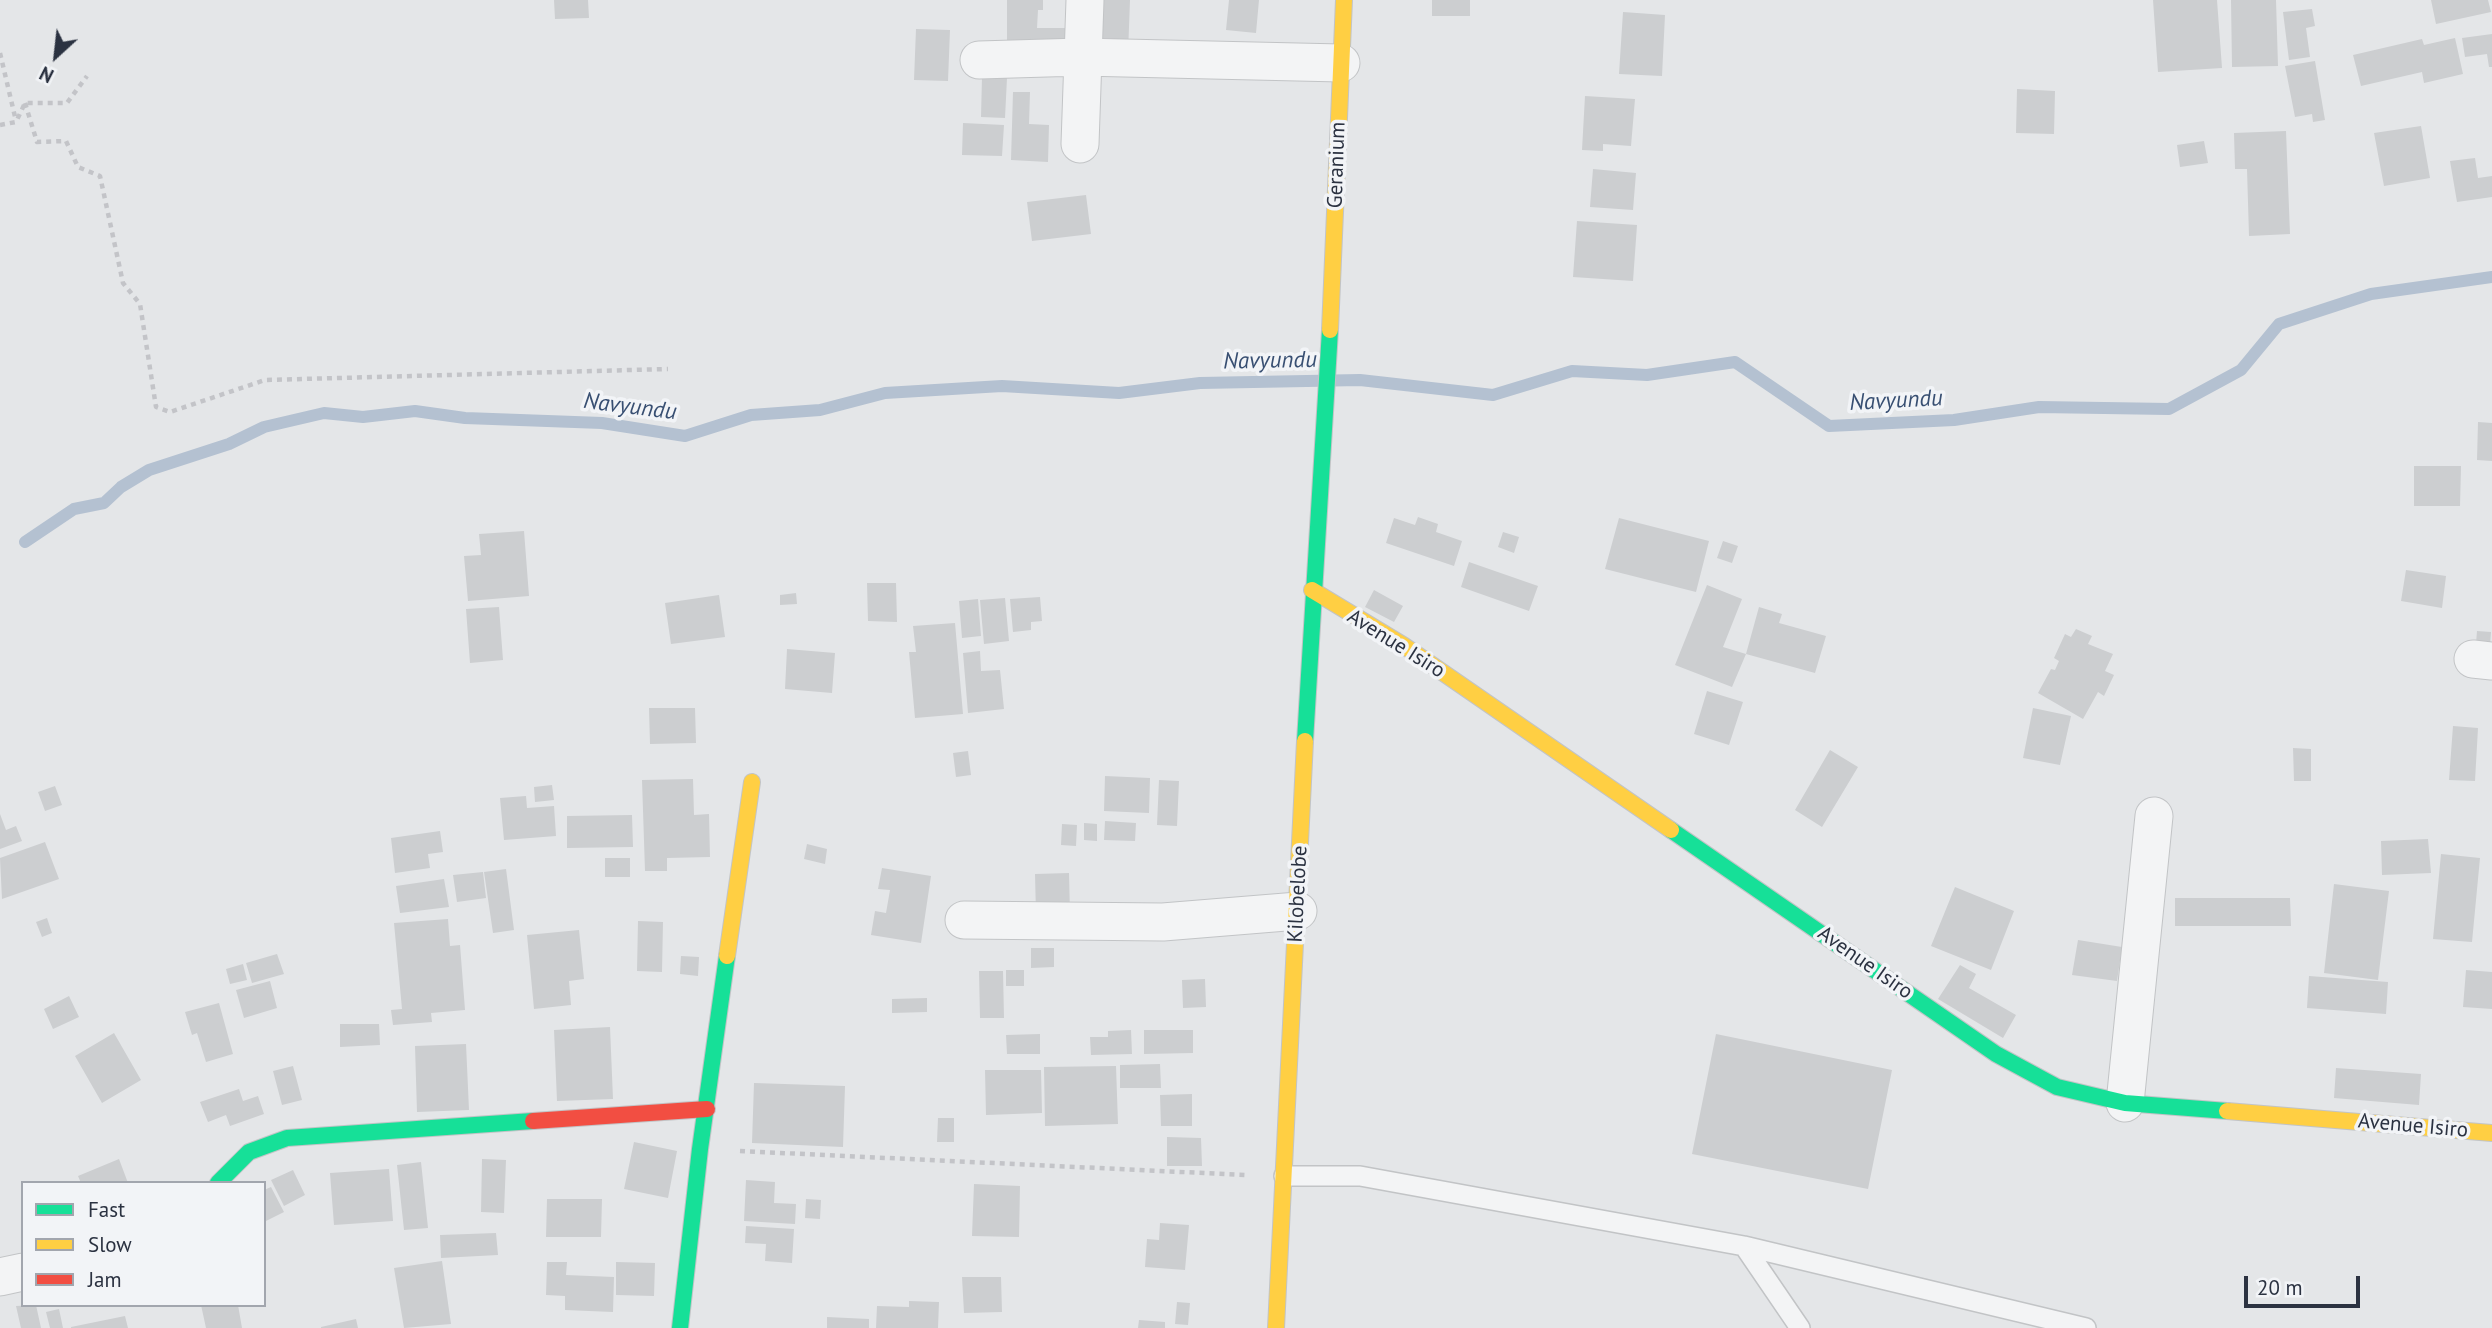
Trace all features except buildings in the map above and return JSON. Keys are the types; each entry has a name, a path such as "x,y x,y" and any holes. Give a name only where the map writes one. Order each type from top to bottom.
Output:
{"street":[{"path":"1080,144 1085,0"},
{"name":"Geranium","path":"1322,460 1344,0"},
{"path":"979,61 1081,57 1341,63"},
{"name":"Kilobelobe","path":"1276,1328 1312,590 1322,460"},
{"name":"Avenue Isiro","path":"1312,590 1403,645 1996,1054 2057,1087 2125,1103 2492,1133"},
{"path":"680,1328 700,1149 752,782"},
{"path":"2125,1103 2154,816"},
{"path":"964,920 1163,922 1298,911"},
{"path":"220,1181 249,1152 287,1138 707,1109"},
{"path":"0,1277 21,1272"}],"lane":[{"path":"1284,1176 1360,1176 1744,1246 2086,1328"},
{"path":"1744,1246 1800,1328"}],"path":[{"path":"0,53 16,122"},
{"path":"25,103 68,103 87,76"},
{"path":"16,122 25,103"},
{"path":"25,103 37,142 66,141 78,167 100,176 123,283 140,304 156,408 170,412 265,380 668,369"},
{"path":"0,125 16,122"},
{"path":"700,1149 1284,1176"}],"waterway":[{"name":"Navyundu","path":"25,542 74,509 104,503 121,487 149,470 229,444 264,427 324,413 363,417 415,411 465,418 602,423 685,436 751,415 820,410 885,393 1002,386 1119,393 1200,383 1360,380 1493,395 1572,371 1647,375 1735,362 1829,426 1954,420 2039,407 2169,409 2241,370 2279,324 2371,294 2492,277"}],"traffic: fast":[{"path":"1305,741 1330,330"},
{"path":"1671,830 1996,1054 2057,1087 2125,1103 2227,1111"},
{"path":"680,1328 700,1149 727,956"},
{"path":"220,1181 249,1152 287,1138 533,1121"}],"traffic: slow":[{"path":"1330,330 1344,0"},
{"path":"1312,590 1403,645 1671,830"},
{"path":"1276,1328 1305,741"},
{"path":"727,956 752,782"},
{"path":"2227,1111 2492,1133"}],"traffic: jam":[{"path":"533,1121 707,1109"}]}
